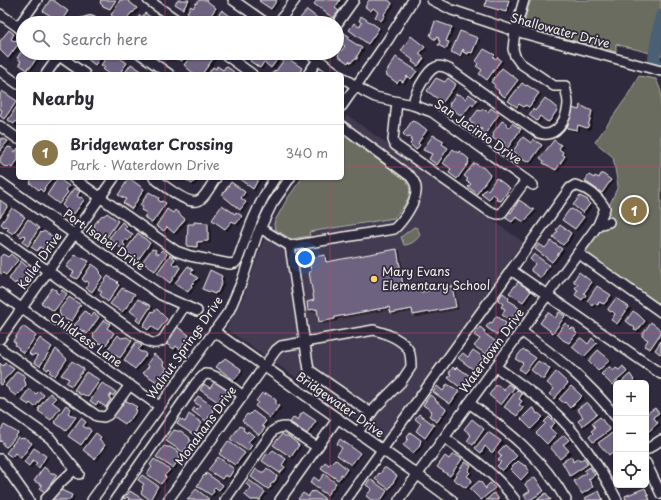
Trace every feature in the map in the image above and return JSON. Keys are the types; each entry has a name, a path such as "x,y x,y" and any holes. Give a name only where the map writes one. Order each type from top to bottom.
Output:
{"street":[{"path":"28,16 37,0"},
{"path":"148,0 170,16"},
{"path":"233,0 256,16"},
{"path":"283,16 295,0"},
{"path":"343,16 354,0"},
{"path":"344,103 388,40 413,0"},
{"name":"Shallowater Drive","path":"432,0 452,10 515,31 661,71"},
{"path":"413,105 413,99 417,91 431,70 435,67 444,67 449,69 539,133 548,135 555,131 562,123 566,114 568,104 565,86 554,86 520,63 515,56 513,49 515,31 524,0"},
{"path":"0,14 16,25"},
{"path":"47,72 54,60"},
{"path":"66,60 83,72"},
{"path":"149,60 166,72"},
{"path":"233,60 249,72"},
{"path":"309,72 313,60"},
{"path":"319,60 335,72"},
{"path":"0,71 16,83"},
{"name":"San Jacinto Drive","path":"344,77 365,92 376,97 413,105 432,112 530,182 501,214 489,211 395,145 393,140 397,102"},
{"path":"0,126 16,138"},
{"path":"260,228 290,246 394,229 413,203 416,196 417,189 412,177 344,127"},
{"path":"77,180 176,251 190,256 230,264 235,263 238,259 255,214 265,193 274,180"},
{"name":"Keller Drive","path":"0,339 113,180"},
{"path":"157,180 185,200 193,202 200,200 215,180"},
{"name":"Walnut Springs Drive","path":"92,500 229,311 242,281 260,228 272,204 289,180"},
{"name":"Port Isabel Drive","path":"0,182 161,295 198,311"},
{"name":"Waterdown Drive","path":"399,500 598,226 605,208 599,198 575,185 570,188 511,270"},
{"path":"598,226 609,222"},
{"path":"0,237 152,344 157,344 162,341 185,305"},
{"path":"290,246 309,370 371,413"},
{"path":"578,253 661,312"},
{"path":"346,500 511,270 661,374"},
{"name":"Childress Lane","path":"0,293 159,406"},
{"name":"Monahans Drive","path":"168,500 264,366 276,350 281,346 374,330 388,333 409,350 411,367 402,382 371,413 358,432"},
{"name":"Bridgewater Drive","path":"214,331 418,474 452,500"},
{"path":"521,332 568,366 589,386 615,416"},
{"path":"0,348 97,416 104,417 108,415 130,385"},
{"path":"496,366 553,410 573,432 591,455 617,500"},
{"path":"115,500 196,383 205,374 216,377 243,396"},
{"path":"0,403 50,438 77,471 60,483 45,500"},
{"path":"470,403 512,435 532,453 546,470 566,500"},
{"path":"280,500 338,418"},
{"path":"225,500 273,431 276,429 286,427 317,448"},
{"path":"445,438 484,466 515,500"},
{"path":"649,448 661,440"},
{"path":"0,460 29,500"},
{"path":"649,469 661,494"}],"shaded area":[{"name":"Mary Evans Elementary School","path":"347,115 523,242 383,438 226,329 243,298 268,228 301,180 344,180 344,119"}],"green space":[{"path":"531,0 661,0 661,56 616,44 616,52 530,29 527,26 526,19"},
{"path":"639,76 656,79 661,91 661,306 584,253 597,234 618,186 613,157 595,142 626,98"},
{"path":"344,135 406,180 410,191 407,200 394,218 309,232 310,236 291,239 275,229 274,224 287,199 301,180 344,180"},
{"path":"414,227 417,228 420,234 418,238 414,242 404,245 401,237"}],"building":[{"path":"50,0 53,0 68,11 65,16 51,16 43,11"},
{"path":"100,0 116,0 110,9 103,6 100,3"},
{"path":"120,0 127,0 137,8 129,16 111,15"},
{"path":"178,0 189,0 183,9 175,4"},
{"path":"199,0 206,0 216,8 210,16 192,16 187,12 191,6 193,8"},
{"path":"277,0 271,9 259,1"},
{"path":"317,0 340,0 335,8 339,11 335,16 330,16 314,4"},
{"path":"369,0 388,0 391,2 392,4 384,14 385,15 381,21 375,17 378,12 373,8 371,11 365,7"},
{"path":"486,0 509,0 506,12 485,6"},
{"path":"222,10 230,16 217,16"},
{"path":"307,10 315,16 302,16"},
{"path":"361,16 379,28 368,44 349,30 354,23 359,27 362,23 359,21"},
{"path":"435,21 452,27 446,41 449,42 446,49 438,45 440,41 438,40 439,38 436,37 436,39 434,39 430,36"},
{"path":"9,30 14,34 11,39 16,40 16,47 8,58 0,50 0,41"},
{"path":"460,31 478,38 472,53 469,52 468,54 463,52 463,49 460,56 451,52"},
{"path":"344,33 350,37 348,39 362,48 357,56 357,59 354,59 351,63 344,60"},
{"path":"411,36 425,47 419,54 424,58 418,66 401,51"},
{"path":"484,49 495,55 493,57 496,59 497,57 501,60 487,80 479,74 482,70 476,66 478,64 476,61"},
{"path":"396,57 417,71 411,79 407,76 403,82 400,80 397,83 385,74"},
{"path":"20,60 35,60 27,70 19,64 21,61"},
{"path":"88,60 98,60 95,65"},
{"path":"105,60 123,60 127,63 120,72 107,72 103,69 105,67 101,65"},
{"path":"188,60 212,60 203,72 192,72 184,65"},
{"path":"277,60 271,68 264,62 260,68 250,61"},
{"path":"284,60 290,60 302,68 300,72 274,72 275,70 276,71"},
{"path":"131,64 143,72 125,72"},
{"path":"217,66 223,70 226,66 234,72 209,72 213,67 216,69"},
{"path":"502,68 518,80 505,97 498,92 499,91 494,87 495,85 491,82"},
{"path":"436,78 445,82 448,78 456,84 443,102 427,91"},
{"path":"522,83 539,93 529,107 525,105 524,107 519,104 517,107 508,101"},
{"path":"2,91 16,100 4,119 0,116 2,110 0,109 0,94"},
{"path":"456,94 466,99 469,94 477,100 473,106 471,104 462,116 449,107 449,104"},
{"path":"545,98 558,109 549,122 540,116 537,121 529,115 533,109 535,111"},
{"path":"580,105 592,111 588,127 578,125 577,130 567,128 572,108 579,110"},
{"path":"16,108 16,121 14,124 8,120"},
{"path":"491,108 499,114 485,134 481,131 482,129 479,129 475,126 476,125 469,122 478,110 481,111 483,109 488,112"},
{"path":"412,121 418,123 427,130 418,143 420,145 416,150 410,144 412,141 410,140 411,138 407,138 403,134"},
{"path":"502,121 506,123 509,128 512,123 521,129 507,149 503,146 505,143 500,139 498,141 492,138 494,135 493,133"},
{"path":"433,135 444,141 442,144 448,148 437,165 429,159 432,154 423,150"},
{"path":"523,137 531,143 533,139 542,145 530,162 527,162 517,156 513,151"},
{"path":"2,138 8,141 0,151 0,141"},
{"path":"554,140 561,145 559,149 565,156 556,170 543,163 544,161 540,158"},
{"path":"8,147 12,148 15,152 16,151 16,163 12,168 9,166 5,167 0,163 0,158"},
{"path":"453,149 458,153 459,151 469,159 469,162 457,179 449,173 451,169 443,163"},
{"path":"474,163 484,168 490,175 477,194 468,187 471,184 466,181 468,179 464,176"},
{"path":"601,174 611,180 602,193 585,181 589,175 594,178 595,176 599,178"},
{"path":"496,178 510,188 501,201 496,200 497,197 493,194 489,200 481,194 486,189 488,190"},
{"path":"31,180 50,180 44,188 43,192 30,183"},
{"path":"57,180 61,180 69,186 66,190 68,192 59,204 47,195"},
{"path":"128,180 132,180 144,189 132,209 123,203 126,199 118,195"},
{"path":"186,180 195,180 192,184"},
{"path":"241,180 258,180 253,189"},
{"path":"231,182 245,192 241,198 246,202 240,210 222,195"},
{"path":"74,188 80,191 77,196 80,198 82,197 84,200 74,214 62,205"},
{"path":"149,192 159,198 158,200 161,202 166,203 152,223 144,217 147,213 141,210 143,207 140,205"},
{"path":"580,196 588,200 587,201 590,204 583,213 573,205"},
{"path":"0,200 8,206 0,217"},
{"path":"519,200 534,210 524,222 516,217 512,222 504,217 508,211 511,213"},
{"path":"222,205 235,214 236,212 242,216 236,224 232,221 225,229 212,220"},
{"path":"12,208 25,217 13,234 7,230 9,228 6,226 4,227 1,224"},
{"path":"167,209 173,213 175,210 185,219 174,233 167,227 164,231 156,226"},
{"path":"572,209 584,217 575,229 562,220 569,210"},
{"path":"107,213 118,221 107,237 96,231 97,230 94,228 94,225 101,216"},
{"path":"28,219 39,228 28,246 22,242 26,237 24,235 21,237 18,234"},
{"path":"122,222 127,226 124,229 133,234 128,241 126,239 123,243 125,245 122,249 109,238"},
{"path":"194,222 208,223 208,241 197,242 197,247 187,246 188,224 194,224"},
{"path":"560,225 571,233 568,240 563,245 553,237 558,231 556,230"},
{"path":"44,231 56,239 48,252 40,247 37,251 31,247 41,232 42,233"},
{"path":"138,233 150,243 138,260 135,258 135,255 133,257 126,250"},
{"path":"551,241 562,249 552,262 535,249 539,244 545,248"},
{"path":"152,249 156,250 155,252 158,254 162,250 167,254 155,271 142,262"},
{"path":"397,249 404,291 420,288 421,292 452,286 456,307 413,315 412,309 391,313 389,307 335,317 335,319 319,322 317,309 308,310 307,302 314,300 309,272 311,272 309,258 325,255 326,262"},
{"path":"3,254 8,257 11,254 18,260 6,275 0,273 0,257"},
{"path":"534,254 549,265 541,278 531,271 535,264 530,259"},
{"path":"75,255 89,261 77,279 71,276 74,272 66,267"},
{"path":"170,255 175,259 172,263 175,266 178,265 180,268 170,283 157,273"},
{"path":"21,261 33,272 22,288 16,282 15,284 9,279"},
{"path":"92,264 99,269 103,276 92,292 86,288 89,283 82,279"},
{"path":"188,266 193,270 191,273 198,278 191,285 192,286 188,292 175,283"},
{"path":"210,270 222,276 222,282 217,293 216,292 215,294 202,289"},
{"path":"579,272 592,282 584,293 586,295 582,300 575,295 578,290 575,288 578,284 574,282 574,280"},
{"path":"108,276 118,282 117,283 119,285 108,302 101,296 100,294 102,292 98,289"},
{"path":"518,282 531,291 523,302 509,293"},
{"path":"597,286 611,295 604,304 599,302 598,305 594,303 592,306 587,301"},
{"path":"52,288 59,294 62,290 67,294 54,311 41,303"},
{"path":"122,288 135,294 122,312 110,304"},
{"path":"503,293 509,298 508,300 519,308 510,320 502,315 505,309 501,307 503,304 498,300"},
{"path":"69,297 81,305 78,307 78,311 72,321 60,316 61,315 59,313 59,310"},
{"path":"616,298 629,307 617,324 611,320 615,314 608,310"},
{"path":"138,299 151,306 140,323 136,320 138,317 130,311"},
{"path":"157,309 167,319 158,331 151,326 148,330 143,326 152,311 153,312"},
{"path":"85,311 91,317 94,313 99,317 87,334 74,325"},
{"path":"633,311 645,321 637,331 634,330 635,328 626,321"},
{"path":"559,312 565,316 553,333 540,323 547,313 555,318"},
{"path":"496,316 506,323 497,335 486,327 490,322 492,323"},
{"path":"104,320 110,324 107,328 114,333 105,346 100,344 93,337 93,334"},
{"path":"651,322 661,330 661,333 650,349 644,346 648,340 642,335"},
{"path":"565,323 570,327 570,329 575,329 575,332 577,333 569,343 557,334"},
{"path":"23,326 36,336 24,353 18,349 19,348 15,345 16,343 13,341"},
{"path":"176,326 189,335 180,349 176,346 174,349 165,343"},
{"path":"480,327 485,331 484,333 495,341 486,354 474,346 480,339 474,335"},
{"path":"118,335 121,338 127,337 132,341 120,358 107,350"},
{"path":"40,338 52,347 40,366 34,362 38,356 35,354 32,356 29,353"},
{"path":"580,338 588,344 592,338 597,343 584,357 572,347"},
{"path":"661,341 661,353 660,354 655,350"},
{"path":"136,342 142,346 138,350 144,352 146,355 135,369 124,360"},
{"path":"56,349 67,359 55,376 49,372 51,370 49,368 48,370 44,367"},
{"path":"523,349 536,358 524,373 519,369 523,363 515,359"},
{"path":"473,350 483,357 474,370 458,358 463,353 468,357"},
{"path":"598,350 610,360 598,371 588,361"},
{"path":"154,354 164,362 163,365 167,368 157,382 143,373 149,366 147,364"},
{"path":"225,358 241,369 240,373 234,380 216,367"},
{"path":"72,361 84,369 72,386 66,383 69,379 61,375"},
{"path":"538,361 544,365 545,364 550,369 544,379 531,370"},
{"path":"0,363 3,366 5,363 14,369 3,381 4,382 2,385 0,384"},
{"path":"623,366 627,372 618,380 613,380 612,385 601,374 609,367 613,371 616,368 619,370"},
{"path":"453,367 455,369 457,367 470,376 461,388 448,378"},
{"path":"17,371 25,376 23,379 26,385 16,396 5,386"},
{"path":"86,372 100,380 88,397 82,394 81,395 74,390"},
{"path":"556,372 568,383 554,399 549,394 554,389 547,383"},
{"path":"630,374 634,380 623,380"},
{"path":"215,381 227,390 218,402 200,390 204,384 210,388"},
{"path":"102,383 116,392 113,396 111,394 109,398 111,399 106,407 98,402 96,405 90,401"},
{"path":"447,384 459,391 450,404 433,392 437,386 443,391"},
{"path":"508,384 514,388 501,405 489,395 496,385 505,391 504,389"},
{"path":"571,386 582,396 570,408 565,402 564,403 559,399"},
{"path":"29,389 36,394 39,391 44,395 35,407 30,403 29,405 21,400"},
{"path":"517,390 522,394 519,399 522,401 519,405 523,408 517,416 504,407"},
{"path":"50,393 56,398 52,402 60,408 51,420 38,411"},
{"path":"262,393 265,395 266,393 276,400 276,404 279,406 270,418 255,406 258,402 256,401"},
{"path":"430,395 446,409 437,422 429,416 432,411 423,405"},
{"path":"198,396 214,407 206,421 192,411 194,408 198,409 200,406 194,402"},
{"path":"125,400 137,407 135,409 137,410 125,424 113,416"},
{"path":"587,402 597,414 582,426 578,421 583,417 577,409"},
{"path":"66,405 71,409 68,413 76,417 66,431 54,422"},
{"path":"532,408 534,408 537,414 538,413 543,417 531,429 521,419"},
{"path":"655,408 659,413 653,417 658,423 649,431 649,416 649,412"},
{"path":"253,411 266,421 262,426 265,428 259,435 242,421 247,414 249,415"},
{"path":"303,412 316,421 307,434 290,422 294,417 298,420"},
{"path":"189,414 202,423 194,435 177,424 180,419 185,422"},
{"path":"419,414 434,425 425,438 416,431 421,423 415,419"},
{"path":"549,417 555,423 550,428 556,434 547,444 536,433 546,423 544,422"},
{"path":"600,417 610,430 593,442 589,437 593,433 591,431 595,428 592,423"},
{"path":"81,418 86,422 83,426 89,428 91,431 81,445 68,436"},
{"path":"472,419 484,429 473,445 467,441 471,435 464,429"},
{"path":"4,425 18,433 6,447 3,445 3,442 0,442 0,431"},
{"path":"240,426 244,428 243,430 247,433 248,431 254,436 248,442 252,445 248,451 230,439"},
{"path":"174,430 181,431 191,440 189,443 190,444 183,452 166,441"},
{"path":"410,432 421,440 419,447 413,453 403,445 408,439 407,438"},
{"path":"488,432 501,441 493,452 485,446 481,453 475,448"},
{"path":"96,433 101,437 99,440 105,445 95,459 83,450"},
{"path":"612,433 613,452 609,455 598,443"},
{"path":"282,434 288,436 299,445 291,457 273,445"},
{"path":"564,435 569,440 563,444 569,451 560,459 550,447"},
{"path":"18,437 21,439 24,438 32,443 21,458 15,453 12,457 6,453"},
{"path":"340,439 360,453 351,465 337,455 342,448 337,444"},
{"path":"228,441 245,453 235,465 219,454"},
{"path":"505,445 517,456 502,471 497,466 501,462 498,460 502,456 500,456 498,452"},
{"path":"164,446 170,447 180,453 179,455 181,456 173,468 156,457"},
{"path":"34,448 46,456 39,468 35,465 37,463 33,460 29,466 24,462"},
{"path":"273,450 286,459 282,465 285,467 280,473 262,461 267,453 269,454"},
{"path":"452,455 456,455 462,459 450,476 437,467 445,456 449,459"},
{"path":"218,457 234,469 229,477 225,475 222,479 208,470"},
{"path":"572,457 573,462 577,459 580,461 584,458 588,464 570,476 562,462"},
{"path":"154,459 170,470 164,476 166,477 161,484 147,474 152,467 150,465"},
{"path":"335,459 347,469 343,475 341,474 341,477 338,480 321,468 325,462 329,465"},
{"path":"518,461 525,466 526,465 529,471 521,480 510,469"},
{"path":"465,462 471,466 468,471 470,473 467,476 472,480 466,488 453,479"},
{"path":"44,467 51,473 57,475 45,492 40,489 42,485 34,481"},
{"path":"590,467 595,475 589,479 588,478 593,487 582,494 574,481 586,473 584,471"},
{"path":"267,468 277,476 275,481 270,485 271,487 268,489 251,477 256,469 264,472"},
{"path":"384,468 397,476 389,489 375,479"},
{"path":"206,473 223,485 219,490 215,487 213,490 214,492 211,495 197,486"},
{"path":"324,474 336,483 327,495 310,483 314,477 319,481"},
{"path":"142,475 158,486 150,500 141,493 144,484 138,480"},
{"path":"535,477 544,491 530,500 527,500 524,495 530,491 525,484"},
{"path":"370,479 387,491 381,500 371,500 366,496 372,489 366,485"},
{"path":"249,480 265,492 260,499 261,500 251,500 245,495 246,491 248,492 251,488 246,484"},
{"path":"479,481 486,489 490,483 495,488 481,500 470,489"},
{"path":"645,488 650,500 626,500 625,496"},
{"path":"59,489 72,495 70,500 50,500"},
{"path":"196,489 209,499 187,500"},
{"path":"130,491 144,500 128,500 129,498 127,497 125,499 121,496 123,493 127,495"},
{"path":"312,491 325,500 298,499 303,493 309,497"},
{"path":"599,491 603,500 586,500 585,498"},
{"path":"494,493 498,500 486,500"},
{"path":"546,493 551,500 537,500"}],"waterway":[{"path":"661,16 654,58 661,71"}],"place":[{"name":"Bridgewater Crossing","path":"634,210"},
{"name":"Mary Evans Elementary School","path":"374,279"}]}
